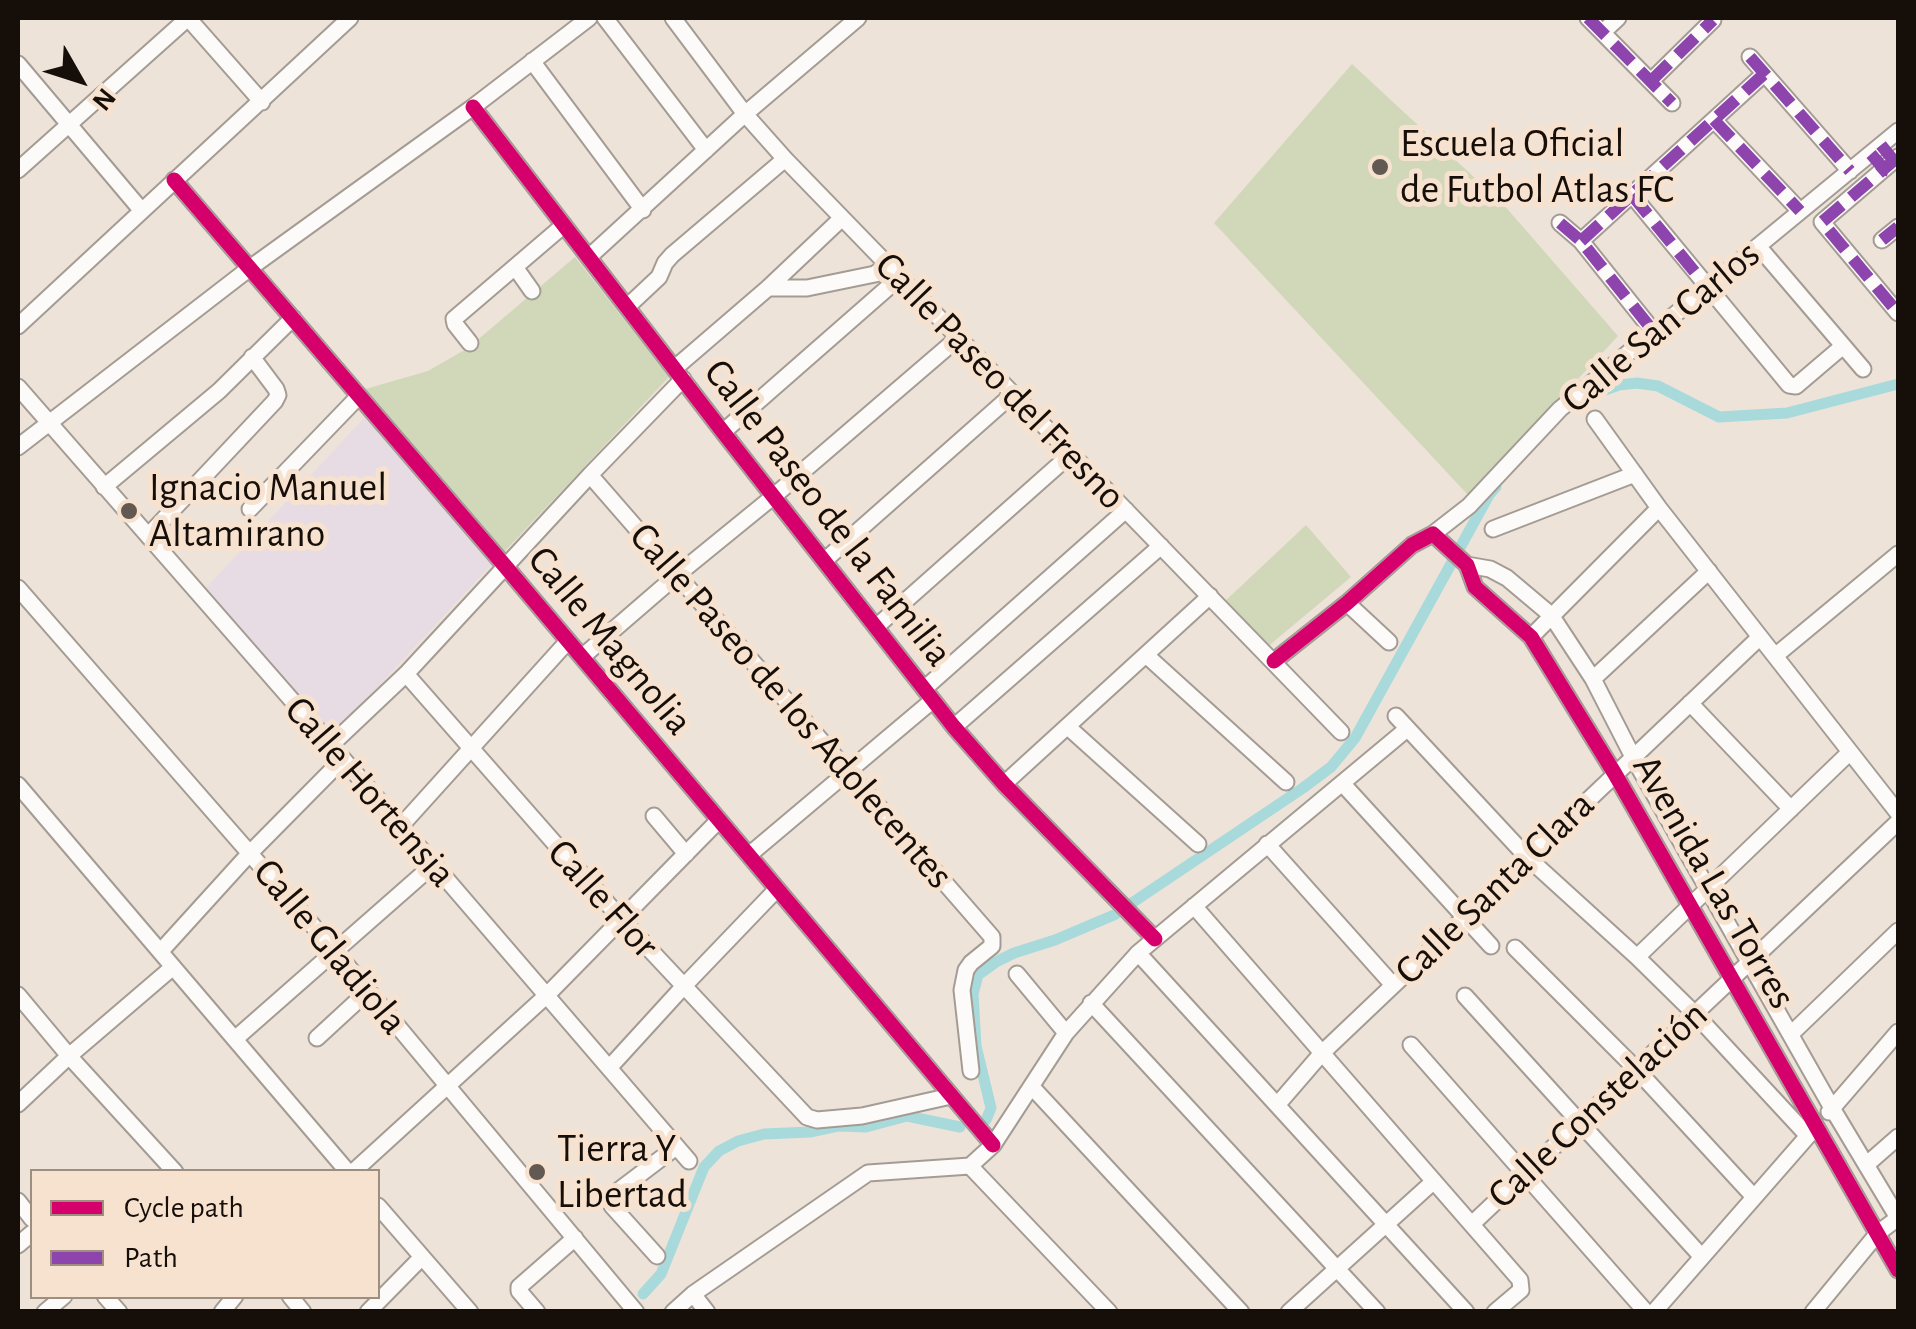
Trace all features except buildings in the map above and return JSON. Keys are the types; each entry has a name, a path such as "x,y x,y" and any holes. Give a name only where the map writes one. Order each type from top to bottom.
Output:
{"street":[{"path":"18,170 188,18 262,102"},
{"path":"18,326 350,18"},
{"path":"18,447 250,268 590,18"},
{"path":"606,18 706,150"},
{"name":"Calle Paseo del Fresno","path":"673,18 745,114 785,158 1341,732"},
{"path":"589,258 745,114 858,18"},
{"path":"1588,18 1672,103"},
{"path":"1603,32 1618,18"},
{"path":"1650,81 1716,23"},
{"path":"1750,58 1846,167"},
{"path":"532,61 643,210"},
{"path":"20,73 142,210"},
{"path":"1581,241 1764,74"},
{"name":"Calle Paseo de la Familia","path":"473,107 954,727 1155,939"},
{"path":"1714,120 1796,206"},
{"name":"Calle San Carlos","path":"1274,661 1412,545 1469,506 1560,409 1758,246 1796,206 1898,131"},
{"path":"1876,149 1894,167 1822,222 1898,309"},
{"path":"627,307 659,278 672,255 785,158"},
{"name":"Calle Magnolia","path":"174,180 994,1146"},
{"path":"1632,195 1791,386 1796,386 1843,346"},
{"path":"331,745 406,674 679,374 842,218"},
{"path":"1560,223 1581,241 1653,331"},
{"path":"470,342 454,319 564,225"},
{"path":"1882,240 1898,227"},
{"path":"1758,246 1863,369"},
{"path":"768,288 807,288 876,274 888,264"},
{"path":"515,266 532,291"},
{"path":"723,432 900,277"},
{"path":"104,487 219,391 293,318"},
{"path":"582,658 958,338"},
{"path":"148,536 275,402 276,388 252,357"},
{"name":"Calle Hortensia","path":"18,387 689,1162"},
{"path":"824,560 1013,394"},
{"path":"250,509 359,396"},
{"path":"1595,418 1659,508 1898,813"},
{"path":"876,627 1071,454"},
{"path":"1493,529 1635,474"},
{"name":"Calle Paseo de los Adolecentes","path":"590,475 992,937 992,946 966,970 962,990 971,1070"},
{"path":"1531,637 1659,508"},
{"path":"748,855 846,772 1126,510"},
{"name":"Avenida Las Torres","path":"1433,534 1463,562 1476,587 1531,637 1690,905 1812,1131 1898,1270"},
{"path":"954,727 1161,546"},
{"path":"1774,656 1898,553"},
{"name":"Avenida Las Torres","path":"1463,562 1507,578 1552,615 1593,679 1832,1108 1898,1218"},
{"path":"1476,587 1490,569"},
{"path":"1593,679 1708,571"},
{"name":"Calle Gladiola","path":"18,588 335,952 636,1312"},
{"path":"1004,784 1210,596"},
{"path":"1346,603 1389,642"},
{"name":"Calle Santa Clara","path":"1278,1104 1322,1053 1760,636"},
{"path":"400,827 568,641"},
{"path":"1146,656 1286,782"},
{"name":"Calle Flor","path":"406,674 682,987 807,1117 817,1120 869,1115 951,1096"},
{"path":"1690,703 1791,809"},
{"path":"674,1312 868,1173 970,1166 994,1146 1066,1033 1138,952 1342,784 1401,723 1527,858 1638,956 1812,1131"},
{"path":"1068,727 1198,844"},
{"path":"1638,956 1850,752"},
{"path":"161,952 250,853 342,760"},
{"path":"1342,784 1491,946"},
{"path":"20,793 347,1169"},
{"path":"654,816 686,854"},
{"path":"353,1169 546,996 719,820"},
{"name":"Calle Constelación","path":"1472,1224 1898,822"},
{"path":"1266,844 1393,985"},
{"path":"235,1039 433,864"},
{"path":"608,1068 778,889"},
{"path":"1194,906 1520,1280 1517,1294 1495,1312"},
{"path":"1791,1034 1898,931"},
{"path":"1516,948 1754,1197"},
{"path":"1138,952 1466,1312"},
{"path":"18,1104 173,967"},
{"path":"1017,974 1066,1033"},
{"path":"317,1038 368,991"},
{"path":"18,995 172,1169"},
{"path":"1465,996 1702,1257"},
{"path":"1091,1003 1377,1312"},
{"path":"1411,1046 1525,1174 1657,1310 1898,1032"},
{"path":"1032,1087 1241,1312"},
{"path":"1866,1165 1898,1137"},
{"path":"657,1256 612,1206 611,1200 676,1147"},
{"path":"970,1166 1109,1312"},
{"path":"1290,1312 1434,1181"},
{"path":"380,1208 470,1312"},
{"path":"1814,1311 1878,1234 1898,1218"},
{"path":"537,1312 518,1291 519,1287 574,1238"},
{"path":"368,1312 421,1258"},
{"path":"694,1294 707,1312"}],"shaded area":[{"path":"365,417 494,562 332,736 205,589"}],"green space":[{"path":"1352,64 1503,204 1618,336 1469,496 1214,223"},
{"path":"575,257 669,377 504,552 362,390 428,371 468,348"},
{"path":"1306,525 1351,577 1266,648 1222,604"}],"waterway":[{"path":"1577,400 1637,383 1658,386 1719,417 1787,413 1898,384"},
{"path":"986,1120 991,1108 976,1046 973,994 978,975 1014,953 1114,915 1331,767 1355,738 1496,487"},
{"path":"643,1294 661,1274 704,1167 719,1151 764,1134 866,1127 907,1116 960,1127"}],"marked path":[{"path":"1588,18 1672,103"},
{"path":"1651,81 1713,20"},
{"path":"1750,57 1850,171"},
{"path":"1581,241 1764,74"},
{"path":"1714,120 1800,211"},
{"path":"1881,145 1894,161 1895,173"},
{"path":"1871,154 1898,177"},
{"path":"1898,157 1822,222 1898,313"},
{"path":"1632,195 1707,287"},
{"path":"1560,223 1581,241 1653,331"},
{"path":"1882,240 1898,227"}],"cycle path":[{"path":"473,107 954,727 1155,939"},
{"path":"174,180 993,1145"},
{"path":"1274,661 1412,545 1433,534 1467,565 1475,587 1531,637 1615,774 1898,1270"}],"place":[{"name":"Escuela Oficial de Futbol Atlas FC","path":"1380,167"},
{"name":"Ignacio Manuel Altamirano","path":"129,511"},
{"name":"Tierra Y Libertad","path":"537,1172"}]}
